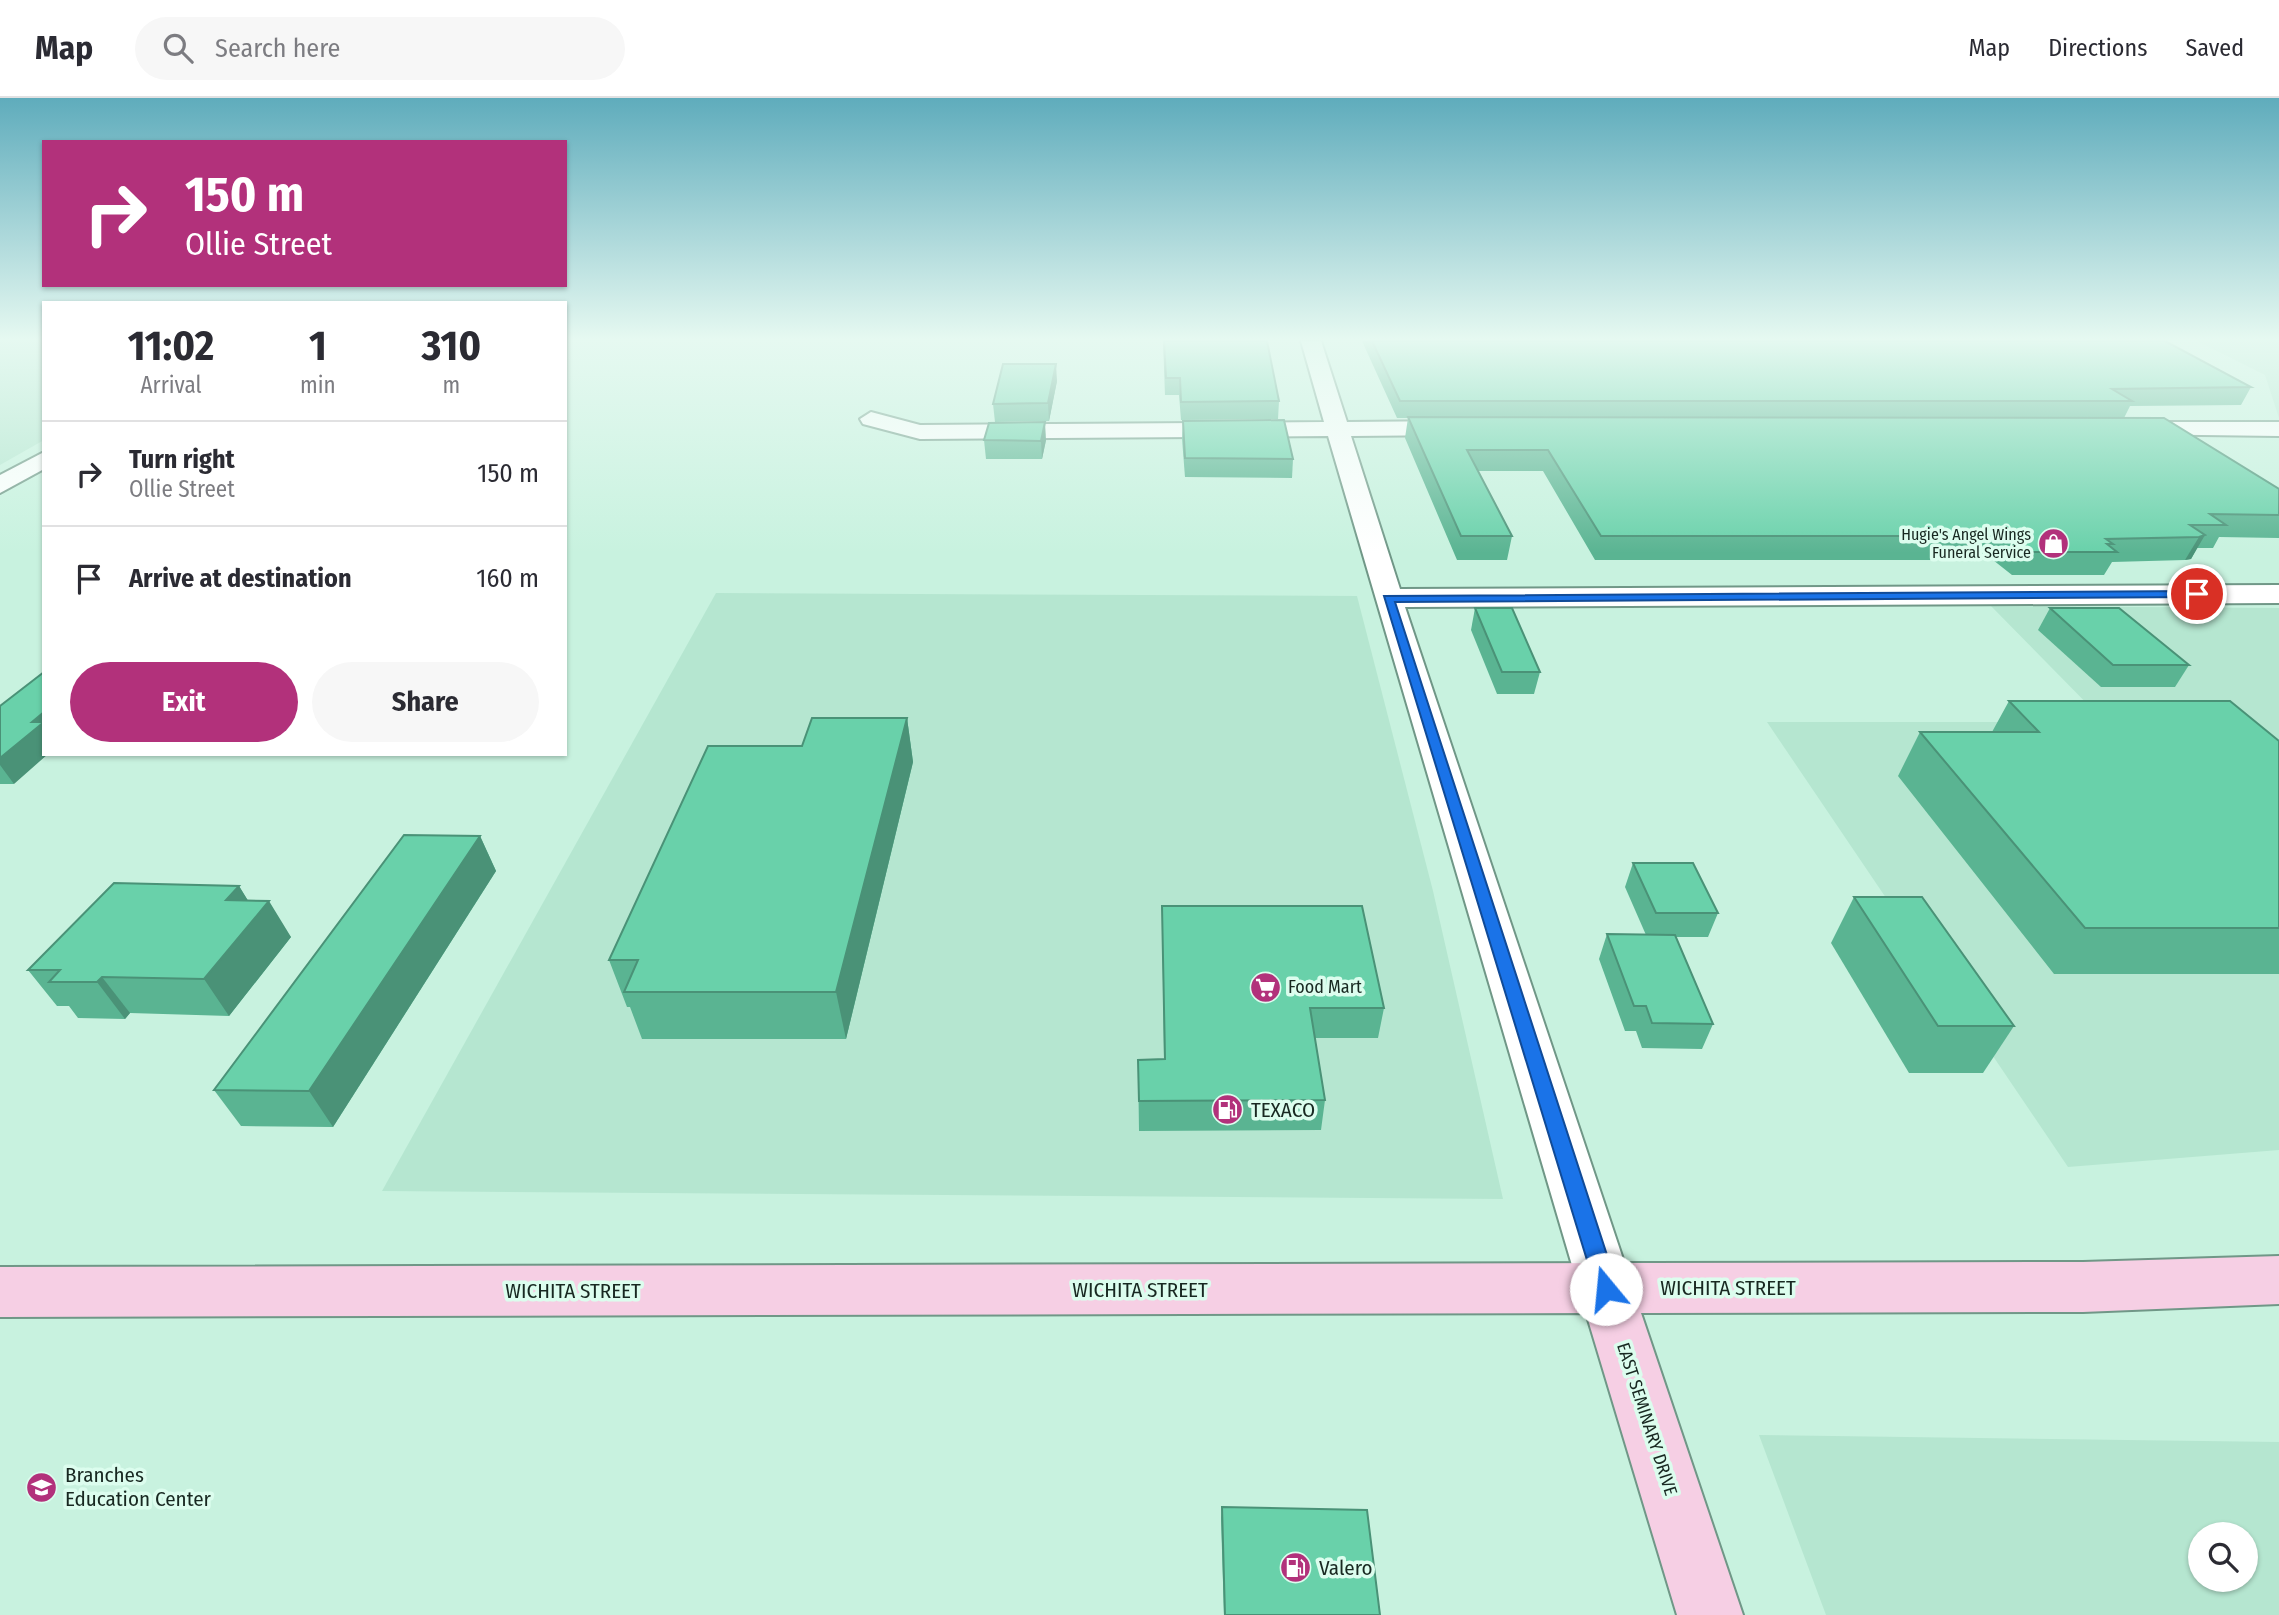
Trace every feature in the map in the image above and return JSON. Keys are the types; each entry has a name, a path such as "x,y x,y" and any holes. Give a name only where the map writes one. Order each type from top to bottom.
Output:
{"main road":[{"name":"WICHITA STREET","path":"0,1292 2070,1287 2279,1280"},
{"name":"EAST SEMINARY DRIVE","path":"1606,1289 1710,1615"}],"street":[{"name":"EAST SEMINARY DRIVE","path":"1334,412 1388,598 1606,1289"},
{"path":"871,419 920,432 1477,428"},
{"path":"2113,429 2279,429"},
{"path":"0,486 42,460"},
{"path":"1388,598 2279,594"}],"shaded area":[{"path":"0,412 42,412 42,441 0,465"},
{"path":"716,593 1357,596 1433,891 1503,1199 382,1191"},
{"path":"1991,606 2279,608 2279,1150 2068,1167 1767,722 2105,722"},
{"path":"1759,1435 2279,1442 2279,1615 1826,1615"}],"building":[{"path":"1408,417 2164,418 2279,489 2279,515 2210,514 2226,525 2190,525 2205,535 2199,537 2106,539 2113,544 2107,544 2117,552 2023,552 2004,536 1601,536 1548,450 1467,450 1512,536 1461,536"},
{"path":"1284,420 1293,459 1185,458 1183,421"},
{"path":"1045,422 1041,441 984,440 989,423"},
{"path":"1475,608 1512,608 1540,672 1502,672"},
{"path":"2050,608 2119,608 2189,665 2113,665"},
{"path":"42,674 42,714 32,722 42,724 0,758 0,706"},
{"path":"2009,701 2230,701 2279,741 2279,928 2085,928 1920,732 2039,732"},
{"path":"812,718 907,718 836,992 624,992 638,960 609,960 708,746 802,746"},
{"path":"404,835 480,836 309,1091 214,1090"},
{"path":"1633,863 1693,863 1718,913 1656,913"},
{"path":"114,883 239,886 226,900 269,901 204,979 102,977 97,982 49,982 60,970 28,970"},
{"path":"1854,897 1922,897 2014,1026 1938,1026"},
{"path":"1162,906 1362,906 1384,1008 1310,1008 1325,1100 1139,1101 1138,1060 1165,1059"},
{"path":"1607,934 1675,935 1713,1024 1652,1023 1646,1006 1634,1006"},
{"name":"Valero","path":"1222,1507 1367,1510 1380,1615 1225,1615"}],"place":[{"name":"Hugie's Angel Wings Funeral Service","path":"2054,543"},
{"name":"Food Mart","path":"1265,987"},
{"name":"TEXACO","path":"1228,1110"},
{"name":"Branches Education Center","path":"42,1487"},
{"name":"Valero","path":"1296,1568"}],"route":[{"path":"1606,1289 1388,598 2197,594"}]}
